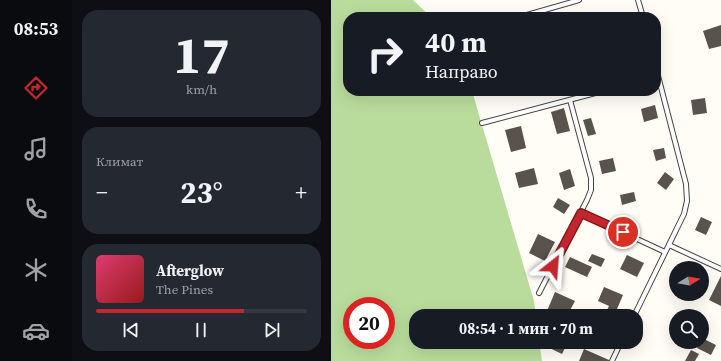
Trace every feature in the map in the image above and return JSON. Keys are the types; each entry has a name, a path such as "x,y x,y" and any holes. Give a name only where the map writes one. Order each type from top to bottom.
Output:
{"lane":[{"path":"537,12 579,0"},
{"path":"638,0 642,12"},
{"path":"637,309 669,245 686,206 687,190 661,92"},
{"path":"482,123 585,96"},
{"path":"539,293 589,195 591,178 570,100"},
{"path":"581,213 665,252"},
{"path":"669,245 721,269"},
{"path":"612,361 618,349"}],"green space":[{"path":"331,0 413,0 426,12 343,12 343,96 473,96 534,301 535,309 409,309 409,349 540,349 542,361 331,361"}],"building":[{"path":"721,25 721,46 709,49 703,31"},
{"path":"705,98 707,113 693,115 691,100"},
{"path":"655,105 658,118 644,122 641,109"},
{"path":"564,108 570,131 557,134 551,112"},
{"path":"591,118 596,134 588,136 583,120"},
{"path":"521,126 526,148 511,152 505,130"},
{"path":"664,148 666,158 656,161 653,150"},
{"path":"613,158 616,171 602,174 599,161"},
{"path":"534,168 538,184 519,188 515,173"},
{"path":"570,169 575,186 564,190 559,173"},
{"path":"665,172 674,179 666,190 657,183"},
{"path":"634,192 636,201 622,205 620,195"},
{"path":"558,198 570,205 564,214 553,207"},
{"path":"701,217 712,222 706,235 695,230"},
{"path":"538,234 555,242 545,261 529,253"},
{"path":"592,254 605,259 601,267 588,261"},
{"path":"627,255 644,263 637,277 620,269"},
{"path":"570,257 592,267 587,277 565,267"},
{"path":"721,276 721,306 709,300"},
{"path":"604,287 623,295 617,309 608,309 609,306 598,301"},
{"path":"555,292 575,301 571,309 548,309"},
{"path":"709,342 716,345 711,355 699,349 709,349"},
{"path":"552,349 564,349 562,354"},
{"path":"584,349 609,360 609,361 579,361"},
{"path":"691,350 699,354 695,361 685,361"}],"route":[{"path":"553,266 581,213 623,232"}]}
